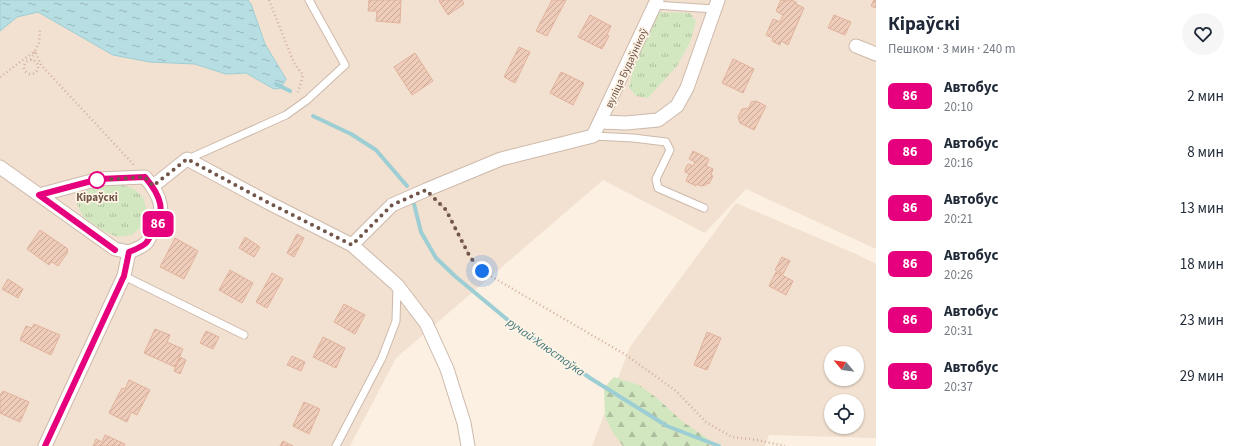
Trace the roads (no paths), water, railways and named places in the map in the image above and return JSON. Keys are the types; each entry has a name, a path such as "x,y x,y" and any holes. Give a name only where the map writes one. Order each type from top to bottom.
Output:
{"street":[{"name":"вуліца Будаўнікоў","path":"593,136 656,2"},
{"path":"600,122 626,123 658,120 677,106 687,88 716,4"},
{"path":"856,46 876,54"},
{"path":"352,245 392,205 501,159 593,136"},
{"path":"39,195 99,179 149,182 187,159 352,245 397,285 426,323 447,369 464,423 468,446"},
{"path":"0,167 115,250 129,252 146,243 157,225 161,212 160,199 149,182"},
{"path":"45,446 124,276 129,252"}],"lane":[{"path":"187,159 286,115 308,100 345,65 312,2"},
{"path":"656,2 716,4"},
{"path":"593,136 633,138 666,142 670,150 656,179 658,188 704,208"},
{"path":"124,276 244,335"},
{"path":"336,446 382,358 396,321 397,285"}],"water":[{"path":"0,0 248,0 251,4 265,44 286,79 281,88 274,89 246,73 226,74 195,64 150,62 113,55 38,12 17,17 0,31"}],"waterway":[{"name":"ручай Хлюстаўка","path":"276,84 290,91"},
{"name":"ручай Хлюстаўка","path":"313,116 351,134 376,150 407,186"},
{"name":"ручай Хлюстаўка","path":"414,204 421,232 436,258 456,277 509,321 590,378 667,426 719,446"}],"place":[{"name":"Кіраўскі","path":"97,180"}]}
